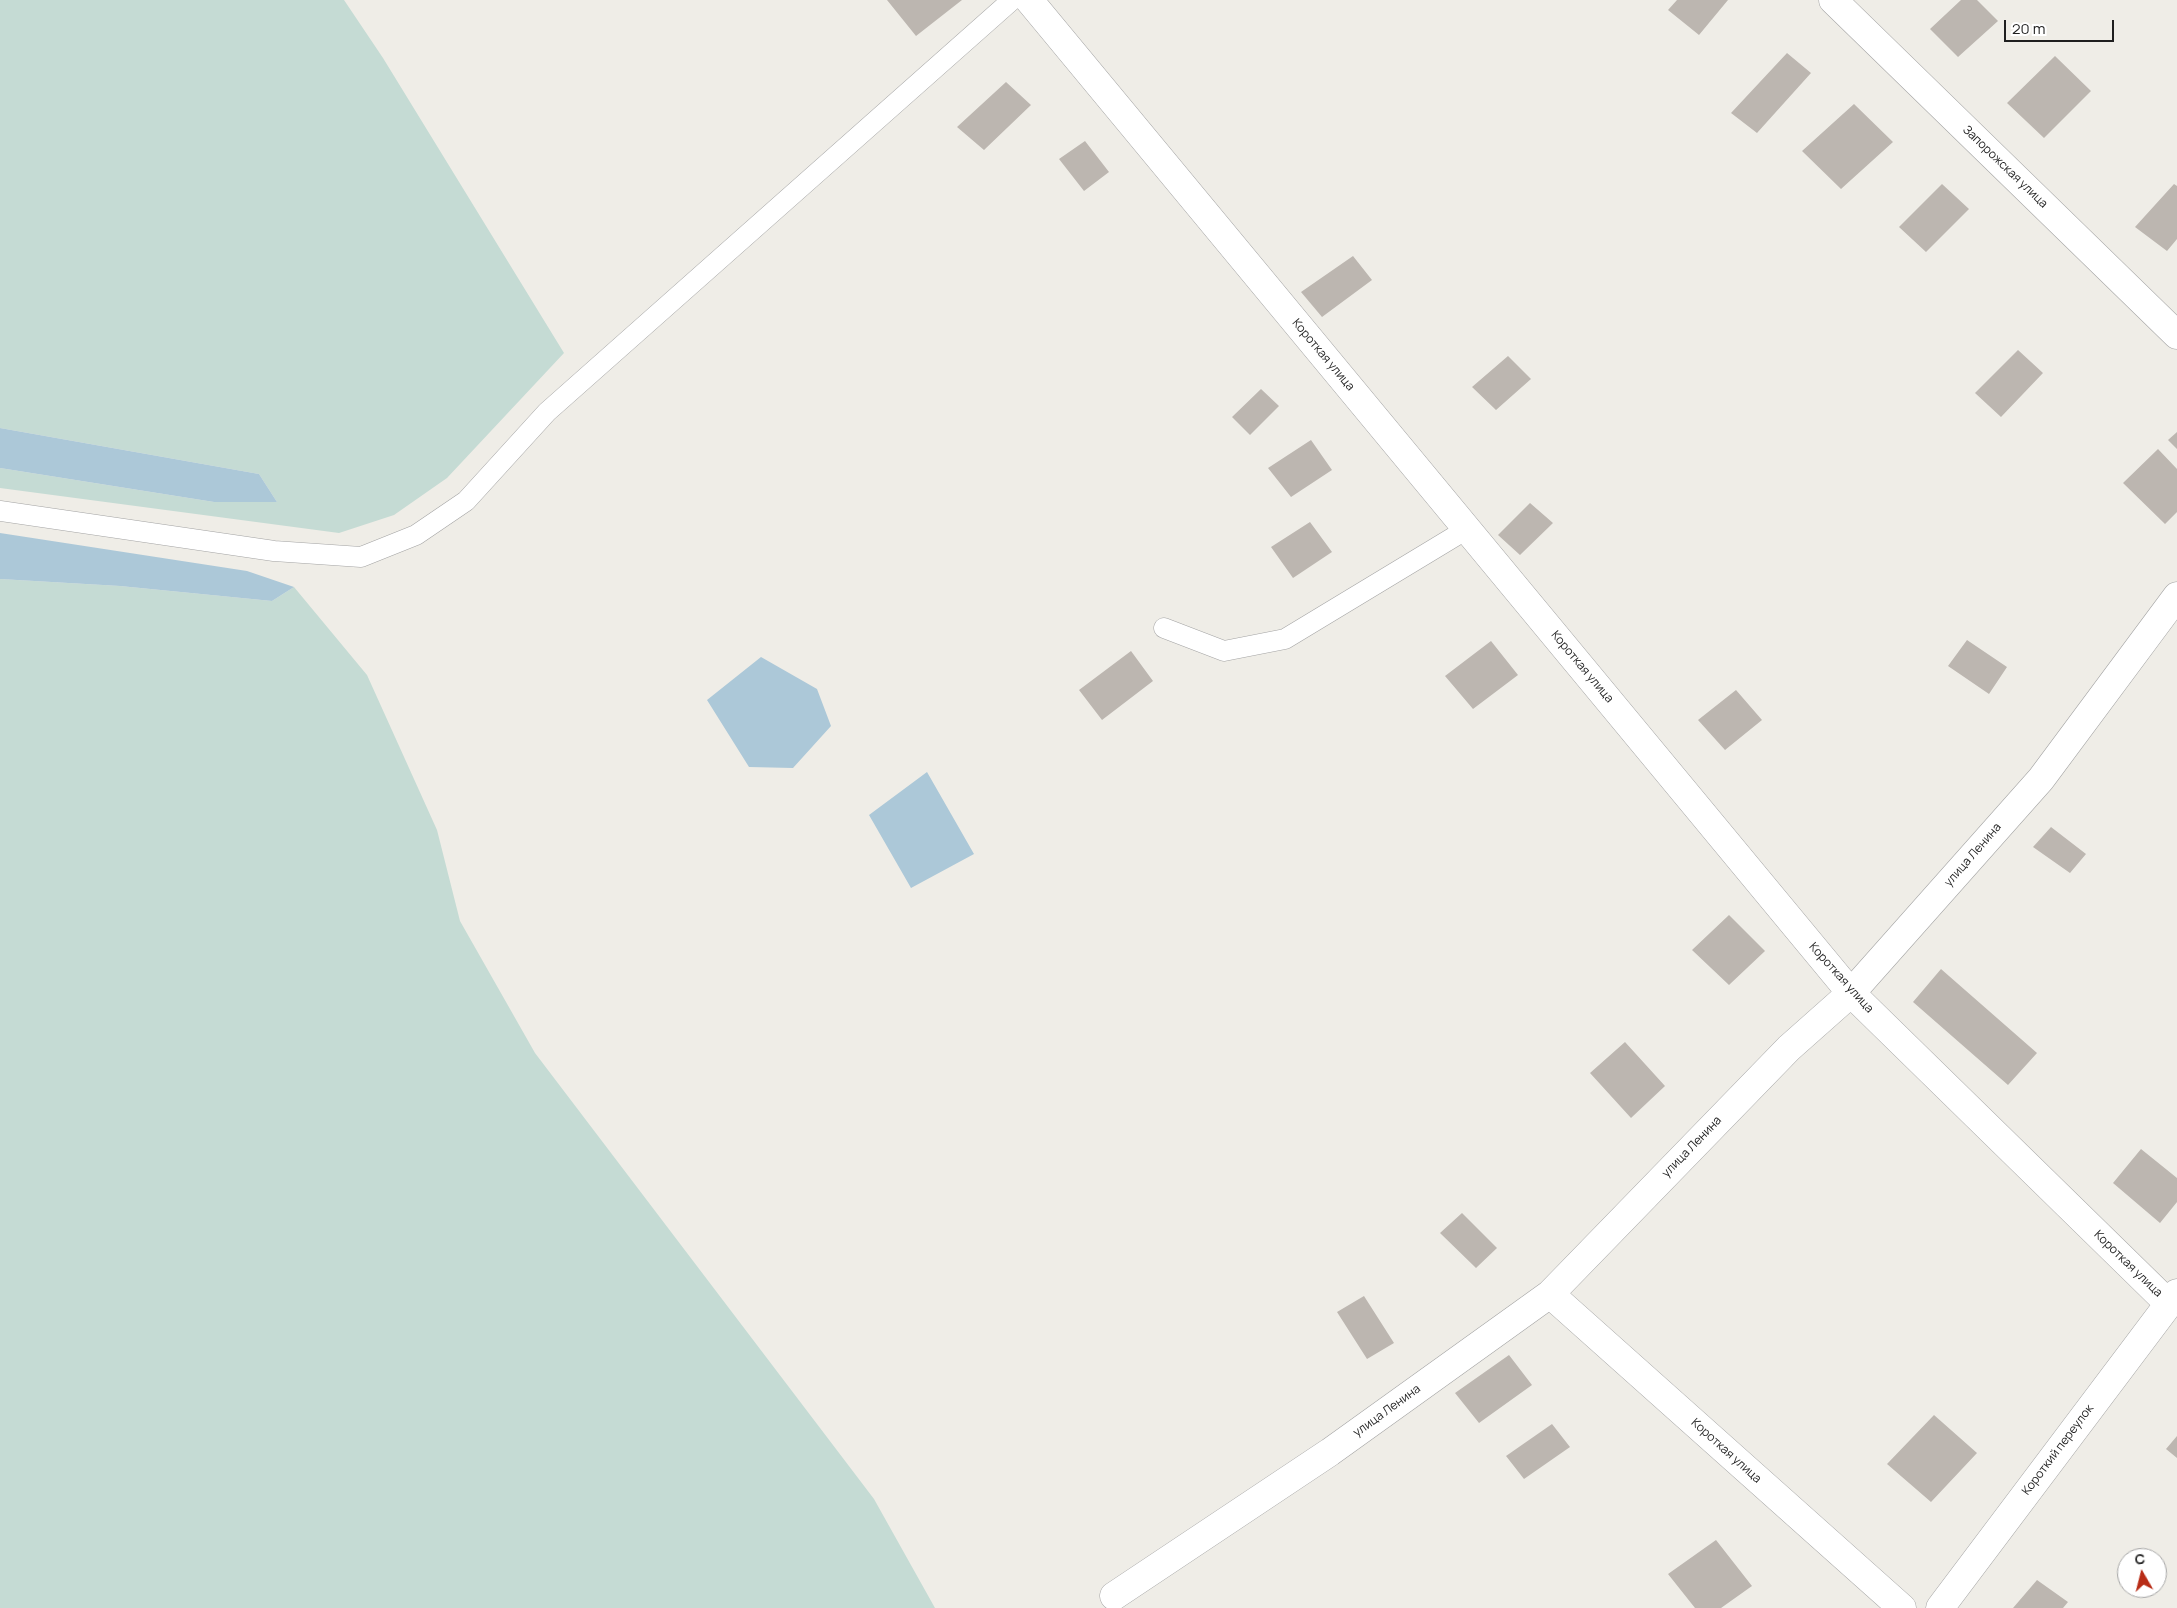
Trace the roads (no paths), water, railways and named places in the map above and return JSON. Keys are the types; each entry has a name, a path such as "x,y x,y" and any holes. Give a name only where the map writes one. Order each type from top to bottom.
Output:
{"street":[{"name":"Короткая улица","path":"1029,0 1851,993 2173,1298"},
{"name":"Запорожская улица","path":"1833,0 2177,335"},
{"name":"улица Ленина","path":"1114,1596 1330,1452 1550,1294 1789,1048 1851,993 2041,779 2177,596"},
{"name":"Короткая улица","path":"1550,1294 1902,1608"},
{"name":"Короткий переулок","path":"1940,1608 2173,1298"}],"lane":[{"path":"0,511 274,551 361,557 416,535 466,501 547,412 1012,0"},
{"path":"1164,628 1224,651 1285,639 1467,529"}]}
